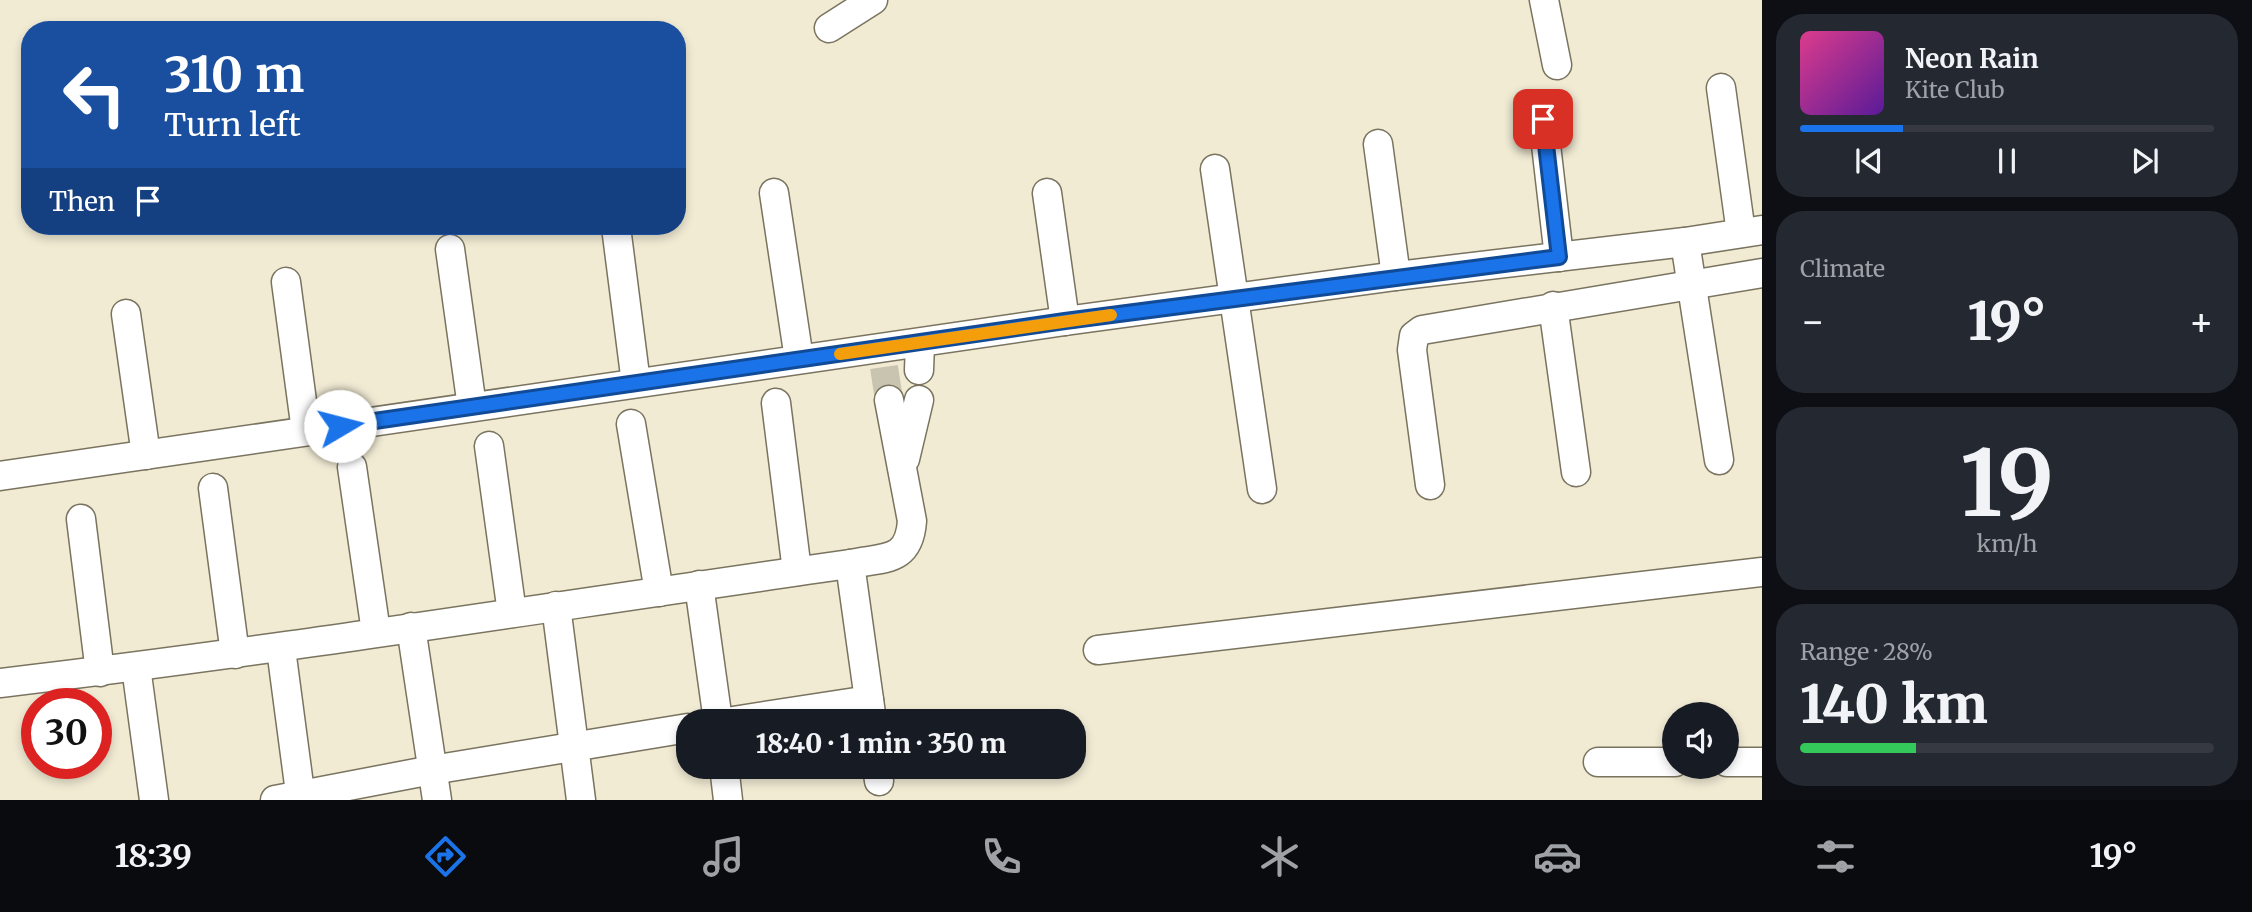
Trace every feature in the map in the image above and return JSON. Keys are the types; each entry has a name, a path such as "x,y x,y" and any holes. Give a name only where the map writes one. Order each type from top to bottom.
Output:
{"street":[{"path":"829,27 873,0"},
{"path":"1544,0 1557,65"},
{"path":"0,476 799,359 919,357 1065,321 1396,276 1752,232 1721,88"},
{"path":"1543,119 1559,257"},
{"path":"1378,144 1396,276"},
{"path":"1215,169 1262,489"},
{"path":"774,193 799,359"},
{"path":"1047,193 1065,321"},
{"path":"617,235 636,383"},
{"path":"1685,242 1719,460"},
{"path":"450,249 472,407"},
{"path":"1611,251 1617,296"},
{"path":"1430,485 1412,350 1415,336 1422,330 1762,273"},
{"path":"286,282 306,431"},
{"path":"1553,306 1576,472"},
{"path":"126,314 146,455"},
{"path":"0,684 281,649 376,632 849,564 895,554 903,551 910,540 912,521 889,400"},
{"path":"902,469 919,400"},
{"path":"776,403 797,571"},
{"path":"631,424 659,592"},
{"path":"489,446 512,613"},
{"path":"352,467 376,632"},
{"path":"213,488 235,654"},
{"path":"81,519 100,672"},
{"path":"849,564 870,709"},
{"path":"1098,650 1762,572"},
{"path":"699,585 716,709"},
{"path":"556,606 581,800"},
{"path":"411,627 437,800"},
{"path":"281,649 292,798 432,770 676,730"},
{"path":"136,667 154,800"},
{"path":"1598,762 1662,762"},
{"path":"1739,762 1762,762"},
{"path":"726,779 728,800"}],"tunnel":[{"path":"884,367 889,400"}],"slow traffic":[{"path":"840,354 1111,315"}],"route":[{"path":"340,426 1065,321 1559,257 1543,119"}]}
